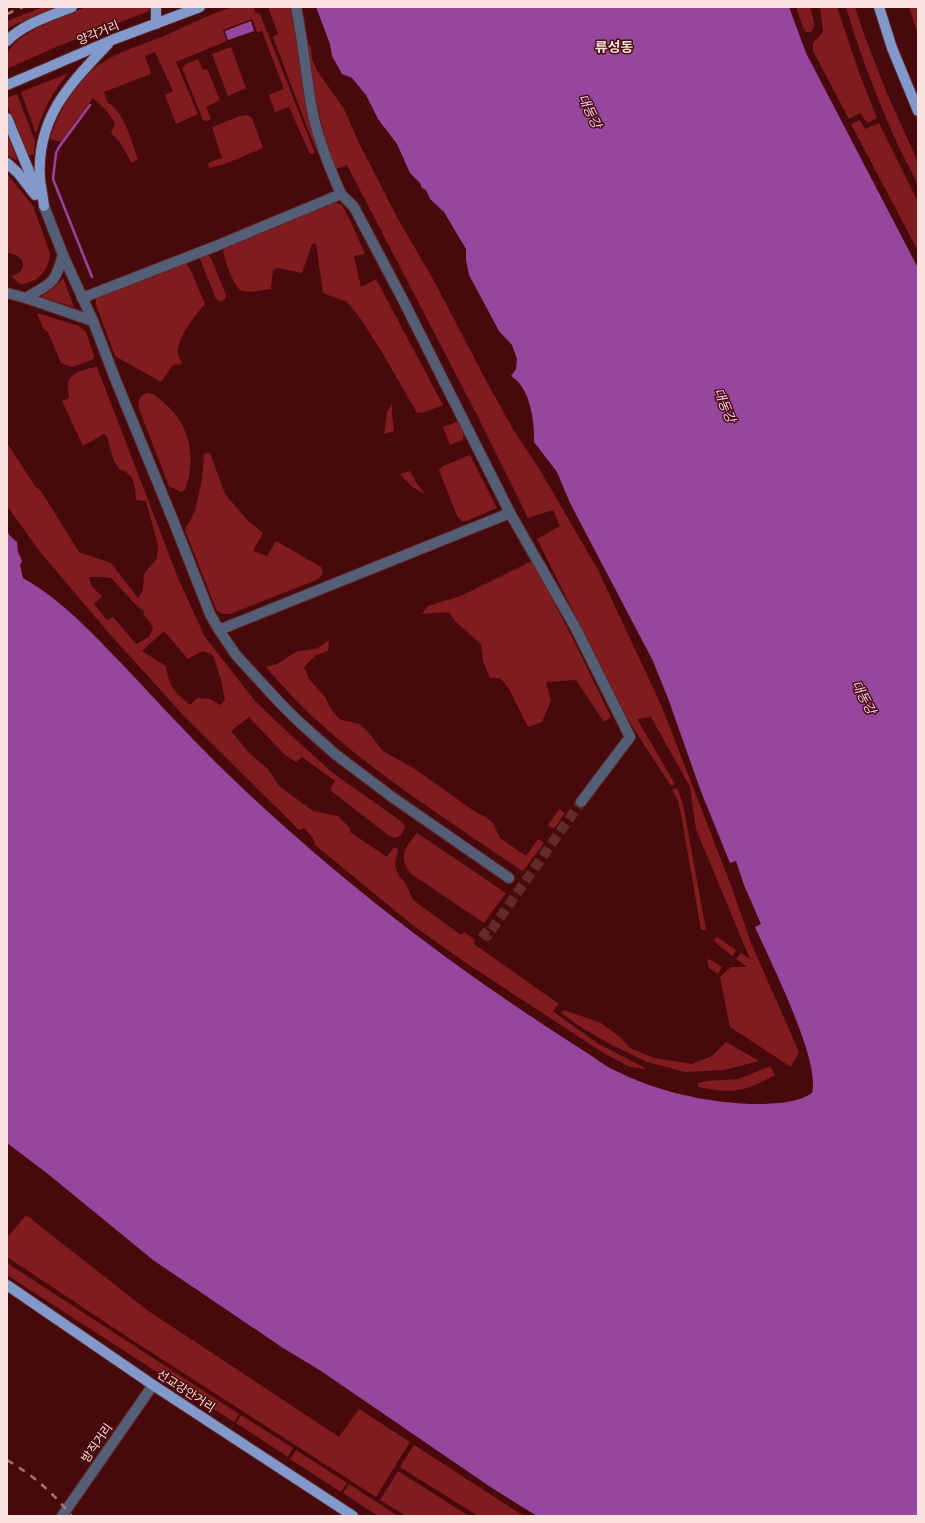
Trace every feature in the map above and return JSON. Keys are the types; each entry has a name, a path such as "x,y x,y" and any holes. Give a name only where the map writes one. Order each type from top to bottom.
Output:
{"main road":[{"path":"7,41 14,34 27,27 72,7"},
{"path":"156,7 156,24"},
{"name":"양각거리","path":"7,85 112,40 200,7"},
{"path":"879,7 892,48 918,110"},
{"path":"44,206 40,179 40,156 46,130 54,108 66,90 83,70 112,40"},
{"path":"7,118 44,206"},
{"path":"7,163 18,173 44,206"},
{"name":"선교강안거리","path":"7,1285 153,1385 353,1516"}],"street":[{"path":"296,7 312,111 326,161 341,194 354,207 403,300 510,513 575,627 630,737 581,802"},
{"path":"82,298 216,246 341,194"},
{"path":"44,206 63,255 93,321 210,614 236,655 280,703 335,754 392,797 508,878"},
{"path":"26,298 47,286 55,278 63,255"},
{"path":"7,292 93,321"},
{"path":"219,630 510,513"},
{"name":"방직거리","path":"62,1516 153,1385"}],"shaded area":[{"path":"43,7 55,7 10,27 7,30 7,21"},
{"path":"86,7 151,7 151,10 56,47 7,69 8,53 13,45 21,38 42,25"},
{"path":"234,7 254,7 255,13 260,14 315,153 310,154 289,107 275,112 269,95 284,89 262,31 257,32 252,19 223,30 227,41 176,62 198,114 176,124 165,95 173,91 155,52 145,56 151,74 104,92 108,103 119,113 130,136 138,159 132,163 119,141 111,133 115,123 107,111 93,98 61,142 50,139 53,129 69,98 83,78 100,64 124,51 166,35 208,16"},
{"path":"268,7 294,7 318,154 273,37 278,34"},
{"path":"796,7 810,7 814,23 811,32 806,32 804,30"},
{"path":"820,7 837,7 861,78 877,118 867,123 860,113 849,119 813,51 813,43 823,32"},
{"path":"846,7 855,7 888,96 918,162 918,185 896,142 878,98"},
{"path":"909,7 918,7 918,35"},
{"path":"306,44 311,46 312,59 318,72 344,109 359,143 398,219 434,281 489,386 513,429 540,470 598,570 662,707 732,888 751,943 799,1052 791,1067 730,1027 720,977 731,967 747,967 736,959 741,953 750,959 696,829 690,787 651,717 637,719 675,784 671,786 628,720 537,539 560,526 553,510 528,518 478,417 347,165 334,170 312,88"},
{"path":"231,47 246,88 228,96 212,54"},
{"path":"198,59 203,70 207,69 220,100 206,107 211,119 207,121 203,120 182,68 186,64"},
{"path":"69,73 49,102 36,134 21,92"},
{"path":"17,94 35,141 34,155 29,155 27,153 7,104 7,98"},
{"path":"247,115 252,118 263,148 225,164 209,168 208,163 222,158 212,127 240,116"},
{"path":"860,120 865,129 879,123 918,202 918,251 851,124"},
{"path":"7,131 17,159 15,160 7,155"},
{"path":"7,174 33,206 50,253 45,270 41,275 32,281 20,284 11,276 18,274 22,269 22,260 15,255 9,253 7,254"},
{"path":"334,202 342,205 365,254 354,256 361,287 376,279 443,405 425,412 417,413 385,357 360,318 347,302 323,293 316,243 312,244 302,273 278,268 273,270 271,289 245,292 239,289 232,278 223,248"},
{"path":"208,255 211,258 226,295 226,298 221,302 216,299 200,259 202,256"},
{"path":"182,262 186,263 191,271 205,304 192,320 181,340 178,355 182,364 173,365 161,382 115,356 96,305 96,299"},
{"path":"63,278 74,307 41,297 57,285"},
{"path":"37,313 79,326 86,332 94,359 72,367 61,363 48,332 43,328"},
{"path":"97,367 178,578 205,637 255,701 295,739 333,773 402,822 405,827 401,835 395,838 388,835 330,790 335,781 302,757 296,762 284,754 249,717 231,731 249,753 268,769 279,786 313,811 338,816 350,828 350,832 387,857 394,847 398,849 395,864 396,869 399,876 406,884 413,900 461,935 464,932 475,940 474,944 559,1004 553,1011 558,1015 597,1043 647,1069 630,1067 602,1052 466,963 415,927 315,845 313,838 304,828 299,830 183,715 108,632 41,553 7,506 7,443 35,486 41,491 79,552 111,563 138,598 143,590 144,574 157,558 158,545 146,501 136,500 133,481 128,474 119,469 113,459 107,437 104,434 83,446 62,401 69,398 68,386 71,377 84,370","holes":["89,577 111,578 138,607 145,612 143,614 150,622 153,629 149,637 136,644 113,617 107,620 94,604 102,597 91,585","164,631 188,659 203,651 213,655 221,680 225,700 220,705 210,699 197,698 190,705 173,688 166,666 142,651"]},
{"path":"146,393 156,396 173,411 180,421 189,443 189,478 185,490 181,492 169,486 139,409 140,400"},
{"path":"392,403 394,431 384,434 387,412"},
{"path":"457,422 464,429 463,440 450,445 443,427"},
{"path":"210,453 225,494 248,521 263,533 253,551 267,556 276,541 321,567 323,572 319,579 230,614 219,612 216,609 185,530 195,511 202,479 204,454"},
{"path":"470,455 497,508 466,521 462,521 458,518 439,470 443,466"},
{"path":"410,471 417,484 425,494 411,486 400,474"},
{"path":"532,561 572,637 611,717 604,722 576,680 546,682 551,701 542,722 528,727 509,689 500,678 490,678 483,661 481,644 455,621 449,612 422,614 428,606 461,596"},
{"path":"329,640 328,651 316,655 304,667 309,679 325,697 331,709 339,719 359,724 368,732 383,751 415,769 471,809 487,818 493,823 500,838 526,856 538,839 544,843 524,870 522,871 420,802 354,753 293,698 266,667 277,664 296,652 318,648"},
{"path":"677,788 683,804 706,930 701,930 682,820 678,801 672,790"},
{"path":"559,809 565,813 554,829 548,825"},
{"path":"417,833 506,893 484,923 410,873 404,861 404,852"},
{"path":"717,937 736,950 732,956 715,942 714,939"},
{"path":"709,959 722,967 718,974 709,968 707,960"},
{"path":"564,1010 601,1023 620,1037 630,1048 654,1058 692,1064 712,1056 726,1042 759,1061 724,1070 685,1072 647,1062 610,1044 579,1026 561,1013"},
{"path":"770,1066 775,1075 746,1088 730,1091 698,1087 698,1083 739,1079"},
{"path":"26,1215 147,1310 339,1437 359,1409 410,1442 376,1497 132,1340 7,1257 7,1238"},
{"path":"7,1263 239,1414 234,1422 7,1275"},
{"path":"241,1415 293,1448 288,1457 236,1423"},
{"path":"414,1445 524,1516 478,1516 400,1467"},
{"path":"296,1450 347,1483 341,1492 290,1459"},
{"path":"398,1471 469,1516 406,1516 380,1500"},
{"path":"349,1484 398,1516 378,1516 343,1493"}],"water":[{"name":"대동강","path":"316,7 789,7 806,53 918,268 918,1516 537,1516 489,1486 321,1371 283,1348 153,1260 48,1174 7,1143 7,531 17,542 18,552 22,561 20,565 23,578 51,596 88,629 235,781 301,841 368,898 475,978 606,1066 646,1084 698,1098 751,1104 791,1101 806,1097 812,1093 813,1078 802,1035 782,986 755,927 761,924 744,885 736,861 730,863 700,789 669,701 653,661 570,503 557,472 534,442 534,425 527,396 523,388 511,376 516,369 517,359 512,345 499,331 469,275 466,260 466,249 444,212 430,199 426,190 422,188 420,183 410,173 397,144 378,119 366,95 352,78 342,74 332,56 330,44"},
{"path":"251,21 254,31 228,40 225,31"}],"waterway":[{"path":"90,105 59,147 56,153 53,179 92,277"}],"tunnel":[{"path":"481,931 487,936 581,802"}],"railway":[{"path":"7,14 23,7"},
{"path":"7,1460 26,1472 42,1485 72,1516"}],"district":[{"name":"류성동","path":"614,47"}]}
